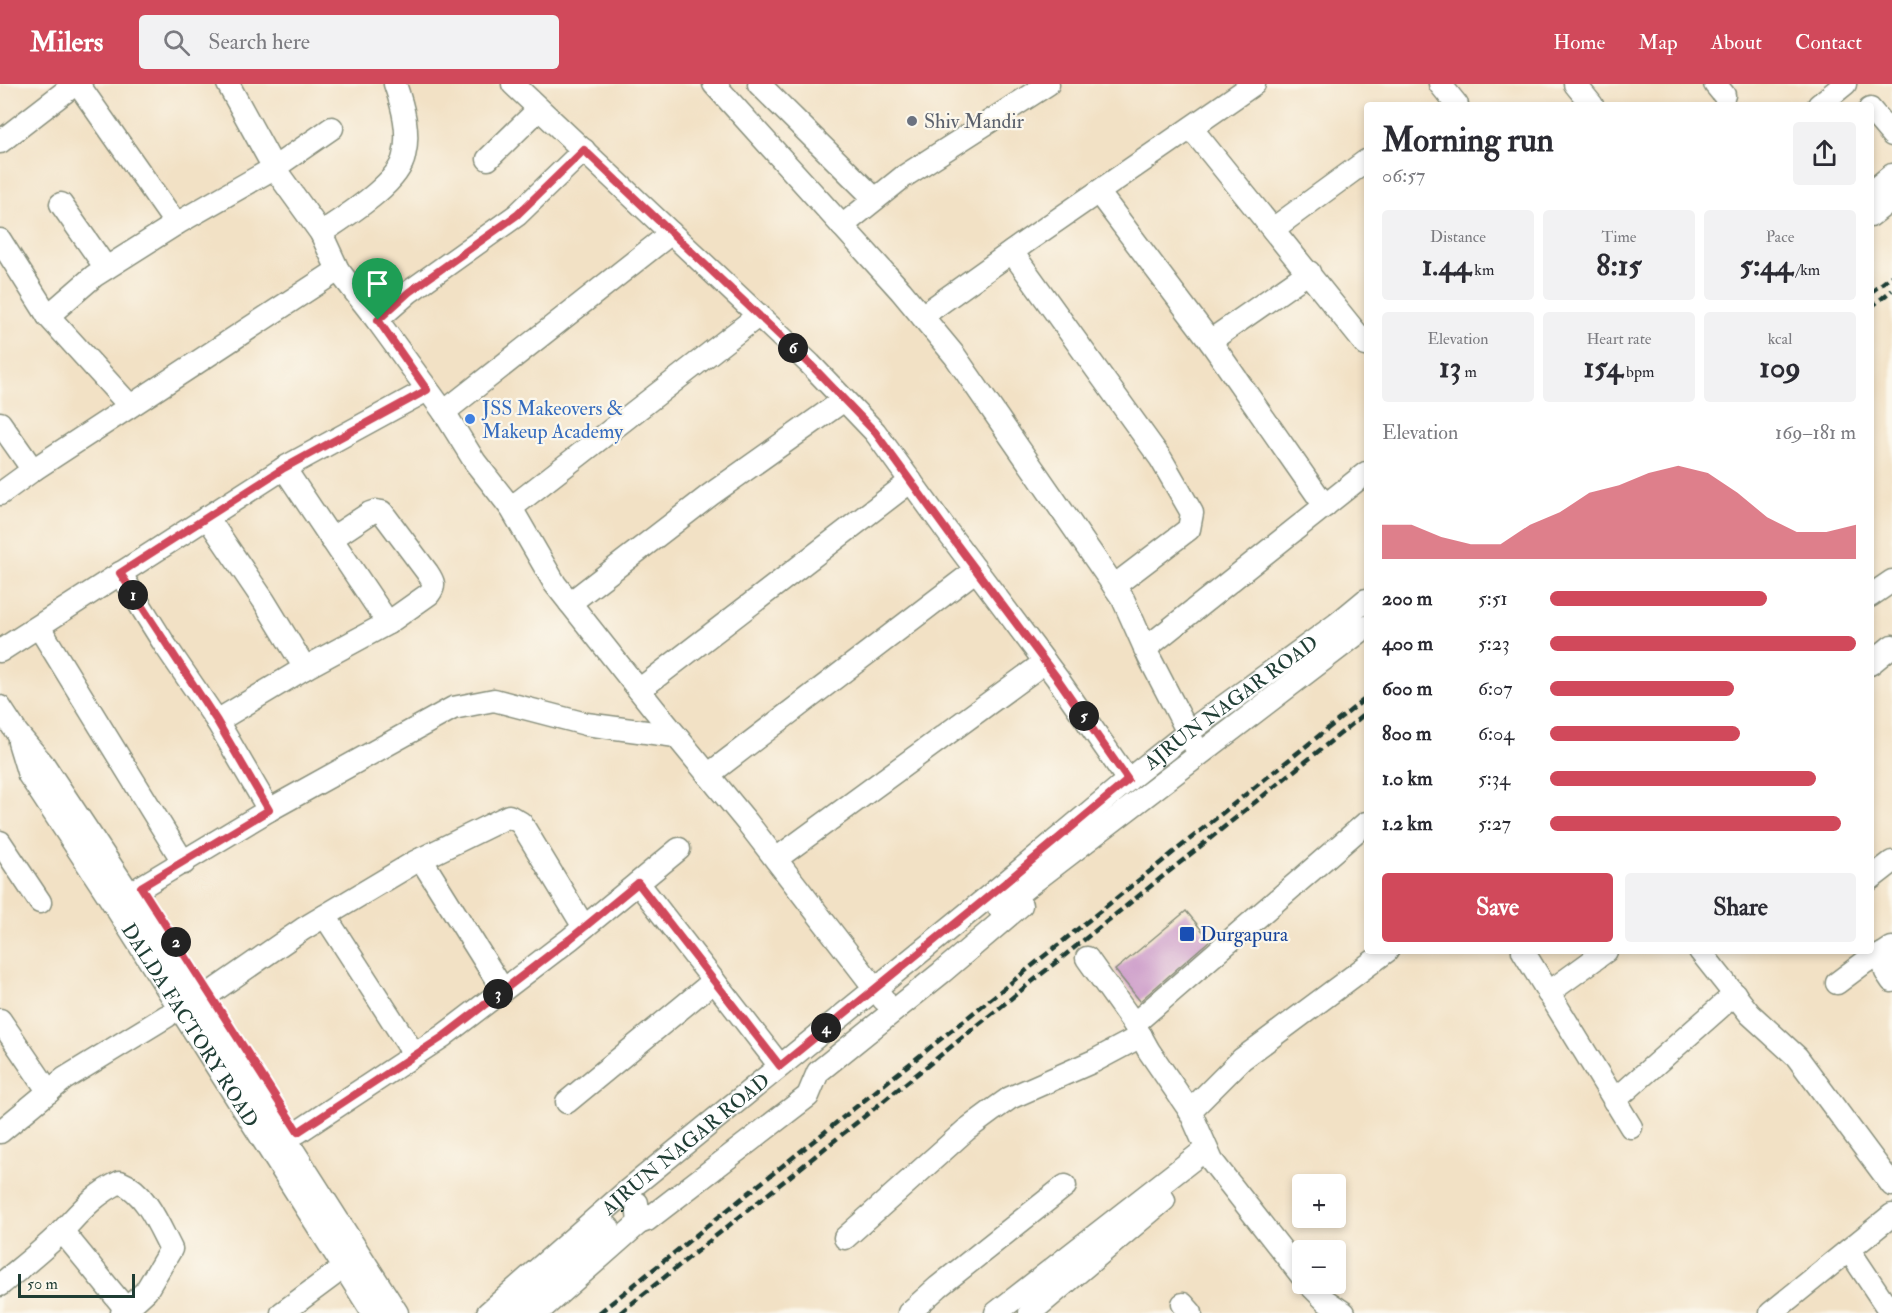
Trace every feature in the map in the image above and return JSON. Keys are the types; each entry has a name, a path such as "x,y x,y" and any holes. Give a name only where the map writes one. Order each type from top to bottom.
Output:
{"street":[{"path":"0,142 77,84 176,224"},
{"path":"321,233 387,184 404,158 406,126 395,84"},
{"path":"513,84 759,315 875,432 1045,662 1128,780"},
{"path":"714,84 922,316 975,383 1123,599 1145,649 1200,754"},
{"path":"759,84 875,199"},
{"path":"842,226 903,177 1048,84"},
{"path":"1575,84 1590,102"},
{"path":"1823,102 1845,84"},
{"path":"1850,84 1865,102"},
{"path":"235,87 274,168 321,233 338,270 378,320 444,412 475,462 511,508 555,584 776,859 879,994"},
{"path":"922,316 1191,128 1244,87"},
{"path":"488,159 539,109"},
{"path":"1874,114 1892,135"},
{"path":"48,316 106,268 176,224 274,168 332,128"},
{"path":"1191,128 1364,342"},
{"path":"378,320 409,292 517,215 584,150"},
{"path":"1273,229 1364,164"},
{"path":"1874,190 1892,176"},
{"path":"1098,192 1210,341 1325,506"},
{"path":"1874,213 1892,199"},
{"path":"61,204 106,268"},
{"path":"444,412 671,233"},
{"path":"0,240 48,316 130,406"},
{"path":"1012,252 1161,459 1192,513 1189,529 1114,586"},
{"path":"0,494 338,270"},
{"path":"1210,341 1309,272"},
{"path":"511,508 759,315"},
{"path":"0,651 284,468 427,390"},
{"path":"570,603 710,495 844,400"},
{"path":"0,423 33,470"},
{"path":"284,468 388,623"},
{"path":"1145,649 1364,475"},
{"path":"639,690 911,482"},
{"path":"217,721 305,668 388,623 429,594 434,586 427,572 386,516 379,511 370,513 332,539"},
{"path":"207,517 305,668"},
{"path":"708,775 976,570"},
{"path":"120,573 217,721 269,810"},
{"path":"1874,593 1892,580"},
{"name":"AJRUN NAGAR ROAD","path":"513,1313 638,1213 879,994 1005,883 1128,780 1364,602"},
{"path":"39,627 184,863"},
{"name":"AJRUN NAGAR ROAD","path":"488,1313 627,1191 780,1066 1015,895 1364,629"},
{"path":"1874,661 1892,646"},
{"path":"776,859 1045,662"},
{"path":"123,887 184,863 269,810 453,708 494,700 586,724 676,736"},
{"name":"DALDA FACTORY ROAD","path":"0,707 36,770 123,887 397,1313"},
{"path":"36,770 80,798 123,887 209,994 412,1313"},
{"path":"36,770 41,814 356,1313"},
{"path":"209,994 303,929 421,860 509,816 521,823 584,927"},
{"path":"845,1238 966,1130 993,1110 1018,1094 1094,1062 1138,1030 1364,825"},
{"path":"0,842 40,902"},
{"path":"298,1132 444,1036 584,927 679,849"},
{"path":"421,860 503,990"},
{"path":"1874,876 1892,862"},
{"path":"638,883 780,1066"},
{"path":"537,1313 638,1213 647,1221 808,1096 818,1072 1024,907 1005,883"},
{"name":"DALDA FACTORY ROAD","path":"123,887 373,1313"},
{"path":"325,916 414,1054"},
{"path":"1888,951 1886,972 1892,981"},
{"path":"1838,983 1865,962 1888,951"},
{"path":"1190,1111 1242,1059 1383,954"},
{"path":"1525,954 1631,1127"},
{"path":"1548,993 1602,954"},
{"path":"1702,954 1750,1014 1797,1057 1892,1185"},
{"path":"1087,958 1138,1030 1190,1111 1209,1155 1292,1263"},
{"path":"567,1102 714,981"},
{"path":"1614,1101 1735,994"},
{"path":"0,1132 64,1079 167,1016"},
{"path":"0,1020 49,1092"},
{"path":"996,1313 1209,1155"},
{"path":"1030,1313 1209,1155"},
{"path":"0,1285 62,1231 87,1203 120,1182 135,1191 154,1216 171,1249 146,1291 123,1311 62,1231"},
{"path":"909,1313 938,1287 1065,1186"},
{"path":"1771,1313 1892,1215"},
{"path":"1849,1250 1891,1313"},
{"path":"282,1313 332,1276"},
{"path":"1319,1294 1344,1313"}],"building":[{"path":"1186,911 1210,940 1140,1001 1115,970"}],"railway":[{"path":"1874,290 1892,276"},
{"path":"1874,305 1892,290"},
{"path":"599,1313 1364,700"},
{"path":"620,1313 1364,715"}],"place":[{"name":"Shiv Mandir","path":"912,121"},
{"name":"JSS Makeovers & Makeup Academy","path":"470,419"},
{"name":"Durgapura","path":"1187,934"}],"route":[{"path":"584,150 810,364 875,432 1057,678 1128,780 780,1066 638,883 570,939 444,1036 298,1132 141,887 269,810 217,721 165,645 120,573 284,468 427,390 378,320 409,292 517,215 584,150"}]}
